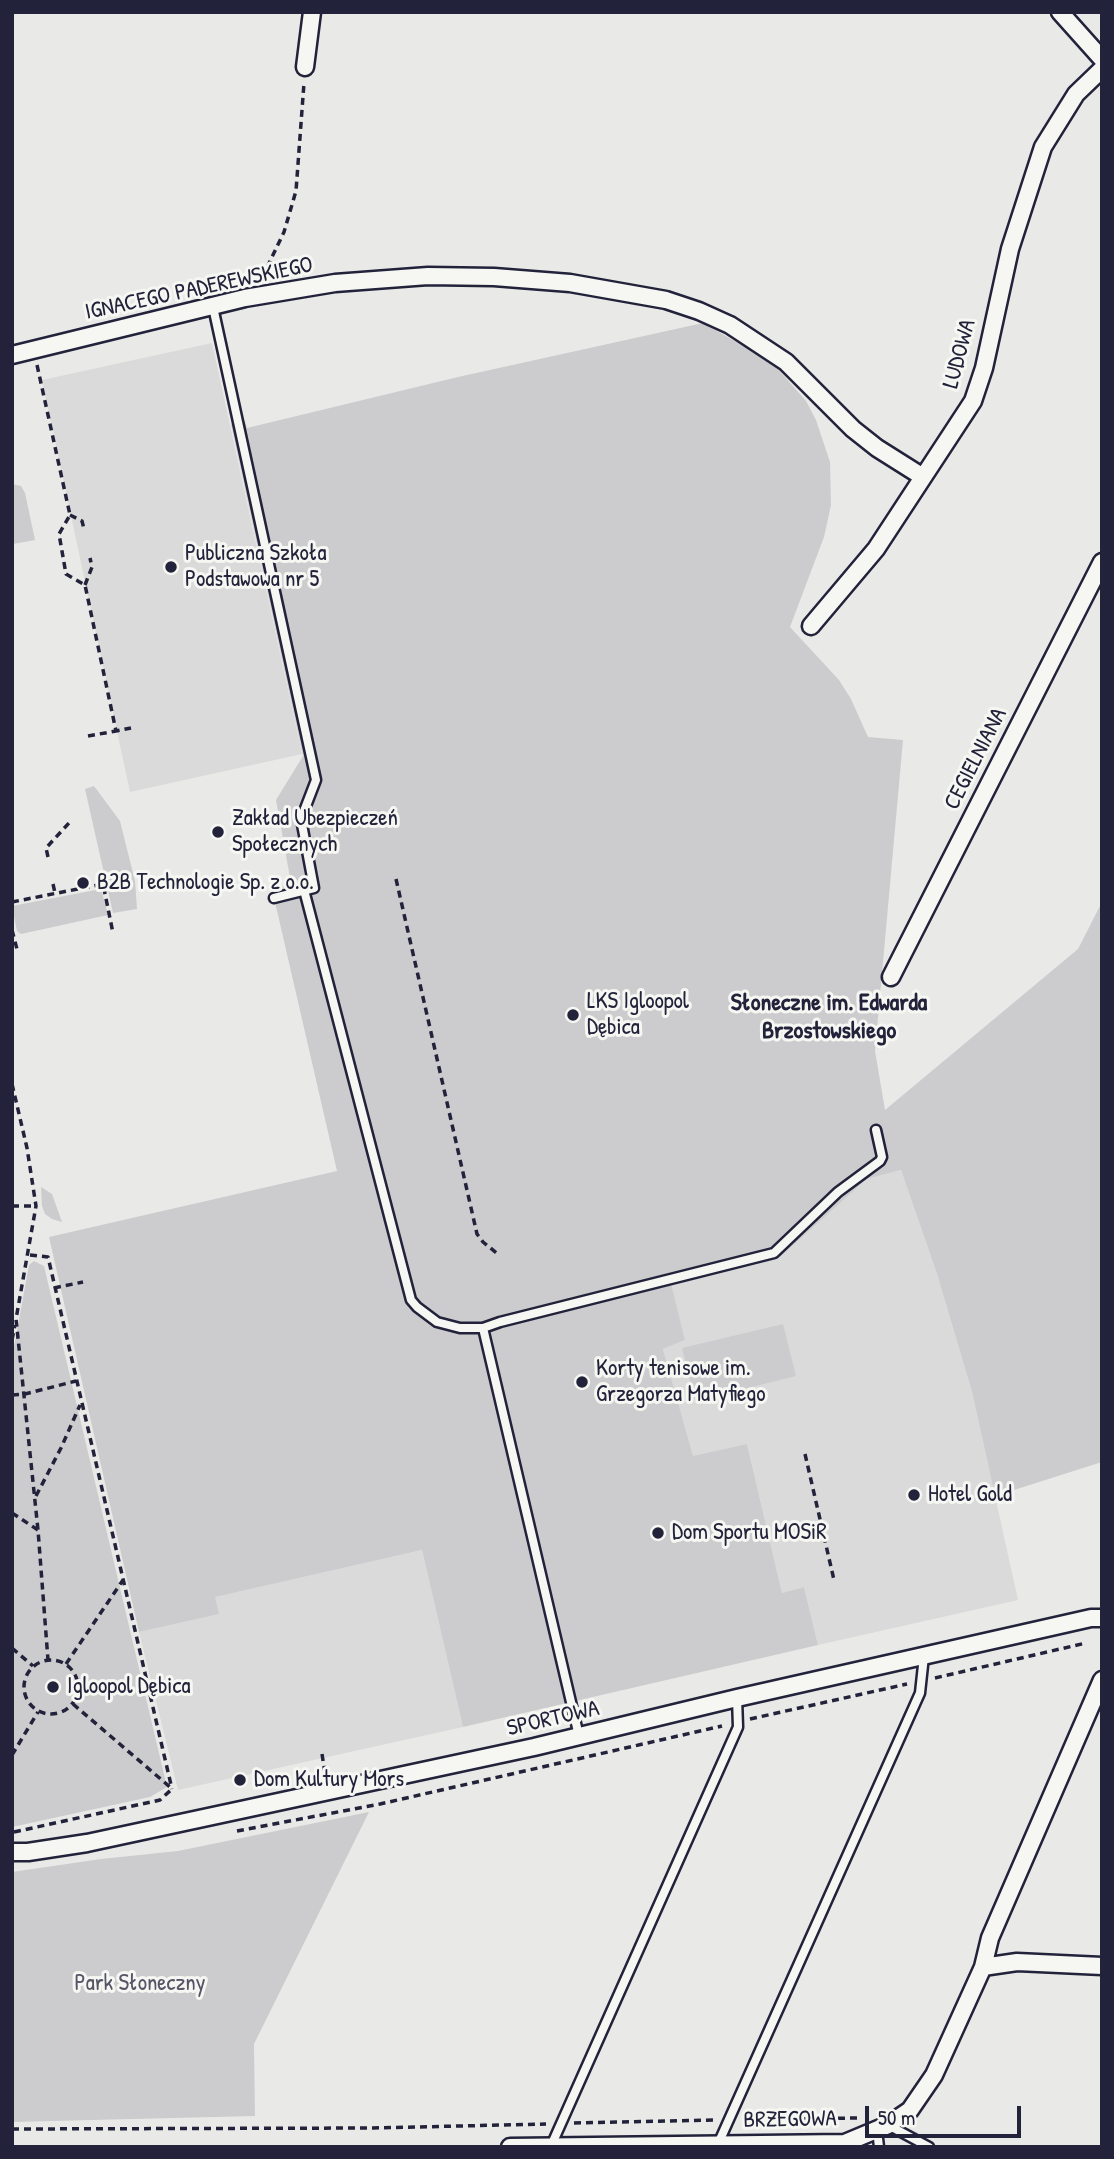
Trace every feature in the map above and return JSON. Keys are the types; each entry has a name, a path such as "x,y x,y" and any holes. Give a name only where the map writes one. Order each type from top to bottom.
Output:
{"street":[{"path":"305,67 312,12"},
{"path":"1060,12 1102,59"},
{"name":"LUDOWA","path":"811,626 876,549 973,401 980,384 1010,249 1043,147 1076,94 1102,69"},
{"name":"IGNACEGO PADEREWSKIEGO","path":"12,355 298,287 428,276 527,279 616,290 666,300 714,317 774,352 798,372 853,429 923,477"},
{"name":"CEGIELNIANA","path":"891,977 1102,562"},
{"name":"SPORTOWA","path":"12,1852 88,1843 579,1736 1091,1618 1102,1618"},
{"path":"1102,1680 990,1938 983,1967 1017,1962 1102,1966"},
{"name":"BRZEGOWA","path":"510,2147 845,2143 882,2127 911,2110 934,2075 983,1967"}],"lane":[{"path":"213,307 316,780 301,819 314,888 274,898"},
{"path":"304,890 411,1300 427,1315 448,1326 472,1330 483,1328 774,1253 838,1192 880,1161 883,1157 876,1130"},
{"path":"483,1328 579,1736"},
{"path":"718,2144 920,1693 924,1656"},
{"path":"551,2146 738,1727 737,1698"},
{"path":"879,2147 882,2127 929,2147"}],"path":[{"path":"270,281 260,283 285,232 296,191 305,67"},
{"path":"36,360 70,515 59,534 66,574 85,584"},
{"path":"70,515 82,521 84,529"},
{"path":"90,558 92,567 85,584 116,731"},
{"path":"88,736 131,728"},
{"path":"48,857 46,848 69,823"},
{"path":"396,879 477,1234 499,1255"},
{"path":"53,884 55,893"},
{"path":"12,902 103,884 113,933"},
{"path":"12,930 18,953"},
{"path":"12,1084 27,1148 36,1206 12,1340"},
{"path":"12,1206 36,1206"},
{"path":"29,1255 48,1257 172,1789"},
{"path":"54,1288 83,1282"},
{"path":"16,1319 35,1498 48,1660"},
{"path":"12,1395 76,1381"},
{"path":"35,1498 81,1403"},
{"path":"805,1454 834,1580"},
{"path":"12,1513 38,1530"},
{"path":"66,1664 123,1580"},
{"path":"12,1648 33,1666"},
{"path":"48,1660 66,1664 77,1678 79,1687 73,1704 61,1713 38,1712 24,1692 26,1675 33,1666 48,1660"},
{"path":"73,1704 172,1789"},
{"path":"12,1755 38,1712"},
{"path":"12,1833 160,1800 172,1789"},
{"path":"12,2129 359,2128 877,2117 882,2127"}],"shaded area":[{"name":"Publiczna Szkoła Podstawowa nr 5","path":"212,343 302,754 130,792 42,380"},
{"path":"901,1170 937,1274 972,1392 1018,1600 818,1645 804,1587 782,1593 747,1444 693,1457 663,1349 685,1340 670,1284 780,1257 867,1179"},
{"path":"422,1550 463,1727 178,1790 139,1632 218,1614 214,1597"}],"green space":[{"path":"703,323 777,368 806,401 816,420 830,462 831,505 824,537 790,627 839,680 868,737 903,740 875,1051 885,1110 1078,949 1102,902 1102,1462 995,1496 972,1392 937,1274 901,1170 867,1179 780,1257 671,1284 685,1340 663,1349 693,1456 747,1444 782,1593 804,1587 818,1645 463,1727 422,1550 215,1597 219,1614 139,1632 49,1237 337,1171 272,889 291,883 276,800 303,756 231,424 245,421 247,428 458,377"},
{"path":"12,484 21,486 25,493 35,540 13,544"},
{"path":"94,786 120,821 135,881 137,909 113,913 85,789"},
{"path":"101,889 108,915 21,934 17,931 12,906"},
{"path":"41,1187 52,1194 62,1222 45,1214"},
{"path":"34,1261 44,1266 167,1787 150,1797 12,1827 12,1358 29,1265"},
{"path":"783,1324 796,1376 695,1401 682,1348"},
{"name":"Park Słoneczny","path":"369,1812 254,2044 255,2116 12,2122 12,1872 178,1851"}],"place":[{"name":"Publiczna Szkoła Podstawowa nr 5","path":"171,567"},
{"name":"Zakład Ubezpieczeń Społecznych","path":"218,832"},
{"name":"B2B Technologie Sp. z o.o.","path":"83,883"},
{"name":"LKS Igloopol Dębica","path":"573,1015"},
{"name":"Korty tenisowe im. Grzegorza Matyfiego","path":"582,1382"},
{"name":"Hotel Gold","path":"914,1495"},
{"name":"Dom Sportu MOSiR","path":"658,1533"},
{"name":"Igloopol Dębica","path":"53,1687"},
{"name":"Dom Kultury Mors","path":"240,1780"}],"district":[{"name":"Słoneczne im. Edwarda Brzostowskiego","path":"829,1018"}]}
